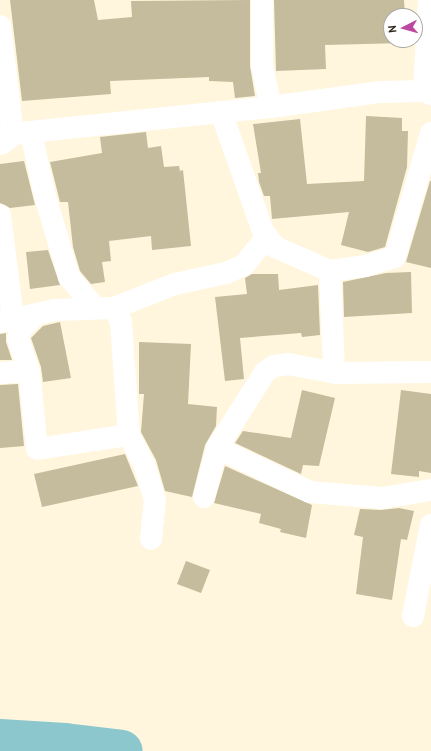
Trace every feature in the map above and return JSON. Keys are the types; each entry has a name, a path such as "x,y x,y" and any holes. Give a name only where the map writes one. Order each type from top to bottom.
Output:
{"street":[{"path":"262,0 262,66 271,107"},
{"path":"11,137 271,107 381,92 428,92 429,0"},
{"path":"0,26 11,137 45,196 69,277 116,310 129,435 144,464 155,500 151,539"},
{"path":"220,112 267,236 275,247 330,271 366,266 395,257 431,133"},
{"path":"0,228 7,320 55,310 116,310 175,284 226,273 244,265 267,236"},
{"path":"330,271 334,372"},
{"path":"37,314 18,334 29,371 37,449 129,435"},
{"path":"204,497 217,448 265,372 274,366 288,364 334,372 431,372"},
{"path":"0,373 29,371"},
{"path":"217,448 310,492 382,498 431,490"},
{"path":"413,616 431,525"}],"building":[{"path":"10,0 94,0 98,20 132,17 131,1 250,0 250,66 255,96 235,98 233,82 209,81 209,77 110,81 111,94 22,101"},
{"path":"274,0 404,0 404,8 383,8 383,44 325,45 326,69 276,71"},
{"path":"366,116 402,118 402,131 408,131 407,167 385,247 368,252 341,245 349,212 272,219 270,196 264,196 259,182 258,173 261,173 253,124 300,119 307,184 364,181"},
{"path":"146,132 148,148 161,146 164,167 179,166 180,171 183,170 191,246 152,250 151,236 109,241 111,261 102,262 105,282 91,284 80,271 73,247 68,202 60,202 50,162 102,153 100,137"},
{"path":"24,161 35,205 10,208 0,203 0,164"},
{"path":"431,181 431,268 406,262"},
{"path":"48,250 60,285 30,289 26,252"},
{"path":"411,272 412,313 344,317 343,282 386,273"},
{"path":"252,274 278,274 279,290 318,285 320,335 302,337 301,333 240,338 244,379 225,381 215,297 247,294 245,278"},
{"path":"60,322 71,378 43,382 41,367 31,338 43,326"},
{"path":"6,333 6,342 12,360 0,360 0,334"},
{"path":"139,342 191,344 188,404 217,407 216,426 205,445 192,497 165,491 156,460 141,432 144,394 139,394"},
{"path":"18,384 24,446 0,448 0,385"},
{"path":"302,390 335,398 319,466 303,465 301,474 235,443 243,431 291,438"},
{"path":"401,390 431,394 431,473 419,471 419,477 391,474"},
{"path":"125,454 138,486 42,507 34,474"},
{"path":"225,466 312,505 306,538 280,532 281,529 259,523 261,514 214,503"},
{"path":"399,508 414,511 407,540 401,539 392,600 356,594 363,537 354,535 360,509 381,510"},
{"path":"186,561 210,570 201,593 177,584"}],"waterway":[{"path":"0,740 65,744 122,751"}]}
